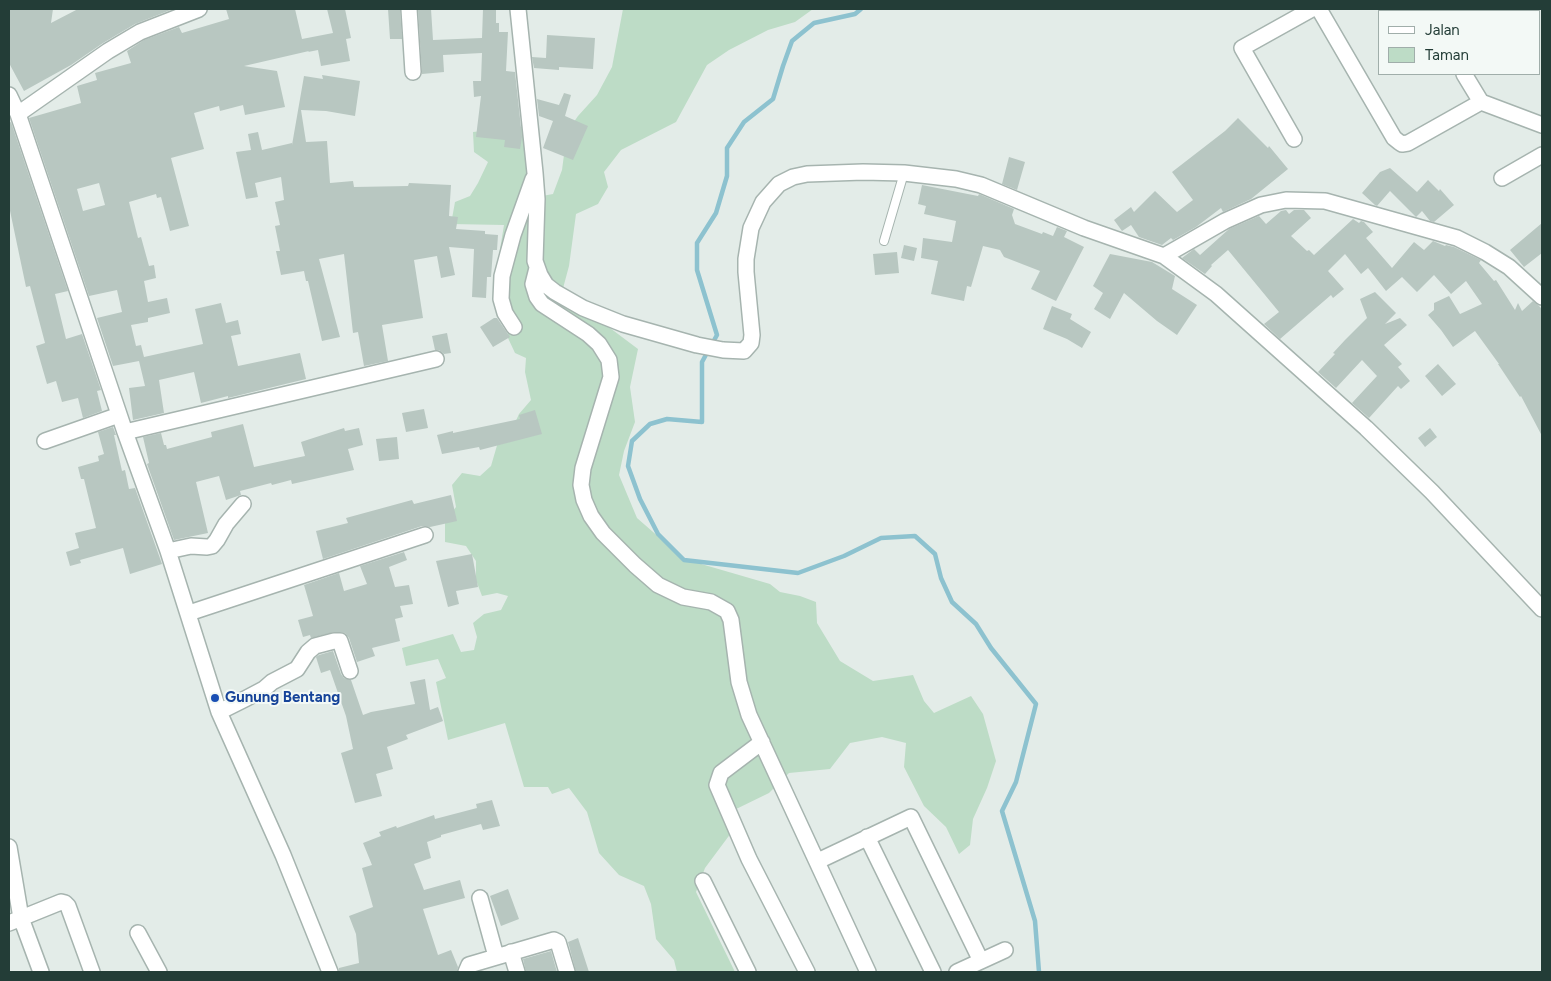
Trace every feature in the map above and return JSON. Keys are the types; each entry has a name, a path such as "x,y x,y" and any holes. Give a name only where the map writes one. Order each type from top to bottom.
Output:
{"street":[{"path":"18,114 132,37 183,12 199,9"},
{"path":"409,9 414,72"},
{"path":"518,9 535,173 537,268 533,284 537,297 542,304 588,334 599,344 609,360 611,377 583,468 581,485 584,500 591,516 603,532 635,565 658,585 684,597 711,602 728,611 731,620 739,682 749,715 868,972"},
{"path":"1294,139 1242,48 1312,9"},
{"path":"1319,9 1394,138 1402,144 1408,143 1481,102"},
{"path":"1465,75 1481,102 1542,125"},
{"path":"9,95 18,114 119,416 168,551 219,712 283,855 329,972"},
{"path":"1502,178 1542,155"},
{"path":"514,327 505,313 501,299 502,276 513,235 535,173"},
{"path":"537,268 546,285 583,308 623,324 697,345 723,350 744,351 750,343 752,335 746,259 750,228 762,202 778,184 793,177 822,173 904,174 956,179 981,186 1084,228 1164,256 1216,294 1366,428 1432,492 1542,609"},
{"path":"1164,256 1225,220 1261,205 1286,200 1325,201 1457,238 1509,267 1542,297"},
{"path":"125,432 436,359"},
{"path":"46,441 119,416"},
{"path":"168,551 191,546 212,546 218,540 226,524 243,504"},
{"path":"189,613 424,535"},
{"path":"219,712 297,669 308,652 315,646 340,641 350,671"},
{"path":"762,742 721,773 717,785 749,859 807,972"},
{"path":"818,861 911,817 980,961"},
{"path":"867,837 933,972"},
{"path":"9,847 15,921 42,972"},
{"path":"703,881 748,972"},
{"path":"480,898 494,949 504,954 517,972"},
{"path":"15,921 61,902 65,903 68,906 92,972"},
{"path":"138,933 159,972"},
{"path":"466,972 469,965 554,940 557,940 567,972"},
{"path":"957,972 1005,950"}],"lane":[{"path":"884,241 904,174"}],"green space":[{"path":"623,9 813,9 795,22 768,30 729,50 707,65 676,122 621,150 604,172 608,187 598,204 576,214 569,266 562,292 638,349 630,387 635,422 624,451 619,475 637,518 684,559 770,584 780,592 816,602 817,623 840,661 873,681 913,675 924,701 934,713 971,696 983,714 996,761 987,788 973,819 970,845 959,854 946,827 924,806 904,767 906,743 882,737 850,743 830,769 789,773 769,793 730,812 734,829 705,868 696,892 735,972 677,972 674,960 656,939 651,904 644,886 619,875 599,853 587,812 569,788 552,794 548,787 524,787 505,723 448,740 436,682 446,678 438,659 406,666 402,648 453,634 461,652 474,650 477,637 473,623 484,614 501,610 508,596 497,593 482,596 476,580 476,561 466,546 445,542 445,521 456,507 452,485 462,473 480,476 491,466 498,442 514,425 519,414 531,400 525,372 526,358 515,353 508,338 506,312 494,286 504,225 451,224 455,202 470,196 488,162 474,152 473,132 537,125 542,196 553,194 562,170 567,132 578,116 597,95 612,67"}],"building":[{"path":"9,9 53,9 51,23 78,9 173,9 135,24 71,65 24,91 9,63"},
{"path":"226,9 295,9 302,39 333,33 327,9 345,9 351,38 346,39 350,61 321,66 318,50 244,66 277,71 285,107 245,115 243,105 220,111 219,106 194,113 204,149 171,158 189,226 170,231 161,197 157,198 156,194 129,202 138,238 141,237 149,266 154,265 156,278 144,281 148,302 167,298 170,313 148,318 148,322 131,325 136,346 141,345 144,357 203,344 195,309 221,303 226,323 238,320 241,334 231,336 238,366 300,353 306,379 201,403 194,372 159,380 164,413 133,420 129,388 145,386 139,361 113,366 97,318 122,312 117,290 89,296 29,118 81,103 77,86 97,80 95,73 131,63 127,51 144,40 179,27 182,33 229,19","holes":["99,183 105,205 83,211 77,189"]},
{"path":"388,9 400,9 402,39 390,39"},
{"path":"418,9 431,9 433,40 482,38 483,9 496,9 496,23 499,23 499,32 508,32 506,71 515,72 522,137 520,149 504,147 505,140 476,137 481,96 474,97 473,81 481,81 482,53 443,55 444,72 422,74"},
{"path":"547,35 595,38 593,69 559,67 559,70 534,68 532,57 546,58"},
{"path":"322,75 360,81 355,116 326,111 301,110 306,142 327,141 330,183 353,181 354,187 408,186 409,183 451,185 449,216 458,217 456,229 485,231 485,234 498,235 497,250 493,250 491,277 487,277 486,298 472,297 474,249 449,247 455,275 441,278 437,256 414,260 423,318 382,325 388,361 364,366 358,332 353,333 344,254 319,259 340,337 322,341 304,271 281,275 276,251 280,251 275,226 280,225 275,202 284,200 281,177 255,183 258,197 246,199 236,152 251,150 248,134 258,132 262,150 292,143 292,145 304,76 323,79"},
{"path":"564,93 571,95 565,116 588,126 573,160 543,148 553,121 539,116 537,99 559,105"},
{"path":"1238,118 1268,148 1269,146 1288,169 1251,199 1223,212 1221,208 1196,227 1173,240 1171,238 1162,245 1139,237 1131,225 1122,231 1114,220 1131,207 1134,212 1155,191 1177,212 1193,200 1172,172 1225,131"},
{"path":"11,122 68,291 55,294 66,339 82,334 101,390 97,391 102,411 83,418 78,398 62,402 56,381 47,384 36,346 45,343 30,286 26,287 9,206 9,123"},
{"path":"1009,157 1025,162 1017,190 1002,184"},
{"path":"1390,168 1417,192 1428,180 1439,191 1440,189 1454,205 1434,222 1430,221 1422,211 1416,217 1390,191 1377,206 1375,205 1362,193 1380,172"},
{"path":"922,185 978,196 979,194 1014,209 1012,215 1015,224 1042,234 1043,232 1053,236 1057,227 1067,231 1064,237 1084,247 1056,301 1031,289 1040,271 1004,257 1000,250 983,246 971,287 967,286 964,301 931,294 938,261 921,258 923,238 952,242 956,221 924,214 926,206 918,204"},
{"path":"1286,210 1289,214 1294,210 1304,210 1311,218 1291,236 1314,255 1353,219 1359,223 1361,221 1364,222 1373,232 1366,238 1392,268 1414,242 1424,250 1433,241 1445,246 1454,247 1481,260 1479,263 1494,281 1496,280 1515,310 1518,303 1522,311 1533,301 1539,306 1542,309 1542,436 1521,396 1475,331 1453,347 1428,315 1434,310 1434,303 1449,296 1460,314 1482,304 1466,281 1451,294 1434,275 1417,292 1402,277 1386,291 1368,268 1361,274 1345,254 1328,271 1344,289 1333,298 1331,295 1280,339 1264,324 1279,312 1228,250 1211,265 1205,274 1182,258 1194,249 1200,255 1229,229 1259,216 1266,224 1281,211"},
{"path":"1542,223 1542,253 1524,267 1510,250"},
{"path":"904,245 917,248 914,261 901,258"},
{"path":"897,252 899,273 875,275 873,254"},
{"path":"1110,254 1152,262 1175,276 1172,289 1197,305 1177,335 1124,293 1110,319 1094,309 1103,293 1093,286"},
{"path":"1375,292 1396,313 1385,324 1400,318 1407,325 1384,345 1402,364 1398,367 1410,381 1401,389 1398,386 1369,418 1352,403 1377,376 1362,360 1336,388 1318,372 1335,354 1333,353 1367,318 1360,299"},
{"path":"1052,306 1072,314 1070,319 1091,332 1082,348 1067,339 1043,329"},
{"path":"497,318 510,337 493,347 480,327"},
{"path":"447,333 451,353 444,354 439,350 435,350 432,336"},
{"path":"1438,364 1456,384 1442,396 1425,376"},
{"path":"424,409 428,428 406,432 402,413"},
{"path":"535,410 542,434 480,450 479,447 442,454 437,435 520,419 519,415"},
{"path":"243,424 254,467 305,456 301,442 344,428 345,431 359,428 363,445 348,449 354,470 292,484 291,480 272,485 271,483 240,491 241,495 226,500 219,476 196,482 208,533 174,540 147,464 149,463 143,437 161,433 167,449 212,437 211,432"},
{"path":"113,427 122,471 125,470 129,489 135,488 162,564 130,574 123,548 80,560 81,563 70,566 66,552 79,548 75,533 96,528 84,479 81,479 78,467 99,461 98,456 104,454 98,432"},
{"path":"1430,428 1437,437 1425,447 1418,438"},
{"path":"397,437 399,459 379,461 376,439"},
{"path":"451,495 457,521 430,527 422,526 323,559 316,531 348,523 346,518 412,500 414,504"},
{"path":"404,552 407,560 389,567 395,587 409,585 413,604 400,606 403,617 395,619 400,641 372,648 375,656 357,662 349,638 345,633 334,632 311,638 310,635 303,637 298,620 313,616 304,585 339,573 344,591 367,584 360,566"},
{"path":"472,554 478,587 456,591 459,604 448,607 436,561"},
{"path":"333,651 341,674 344,678 351,680 363,715 415,704 410,682 425,679 430,710 438,707 443,721 406,735 408,739 387,747 393,769 376,774 382,796 355,803 341,753 353,749 346,716 330,670 321,673 316,657"},
{"path":"492,800 500,826 483,830 481,824 441,835 441,837 427,842 431,858 414,864 424,890 460,880 465,898 423,909 438,955 451,950 458,967 457,972 339,972 339,968 359,963 356,934 349,916 373,907 362,868 372,865 363,843 381,836 379,832 396,826 397,828 434,815 435,819 477,808 476,804"},
{"path":"508,889 519,919 501,926 490,896"},
{"path":"578,938 589,972 576,972 568,942"},
{"path":"551,951 557,972 526,972 523,959"}],"waterway":[{"path":"712,344 717,335 697,270 697,243 716,213 727,176 727,148 744,122 773,99 792,41 814,23 855,14 861,9"},
{"path":"708,351 702,362 702,422 667,419 650,424 632,441 628,466 640,499 658,534 684,560 798,573 844,556 881,538 915,536 935,554 941,578 952,602 976,624 991,648 1036,704 1016,782 1002,811 1035,921 1039,972"}],"place":[{"name":"Gunung Bentang","path":"215,698"}]}
